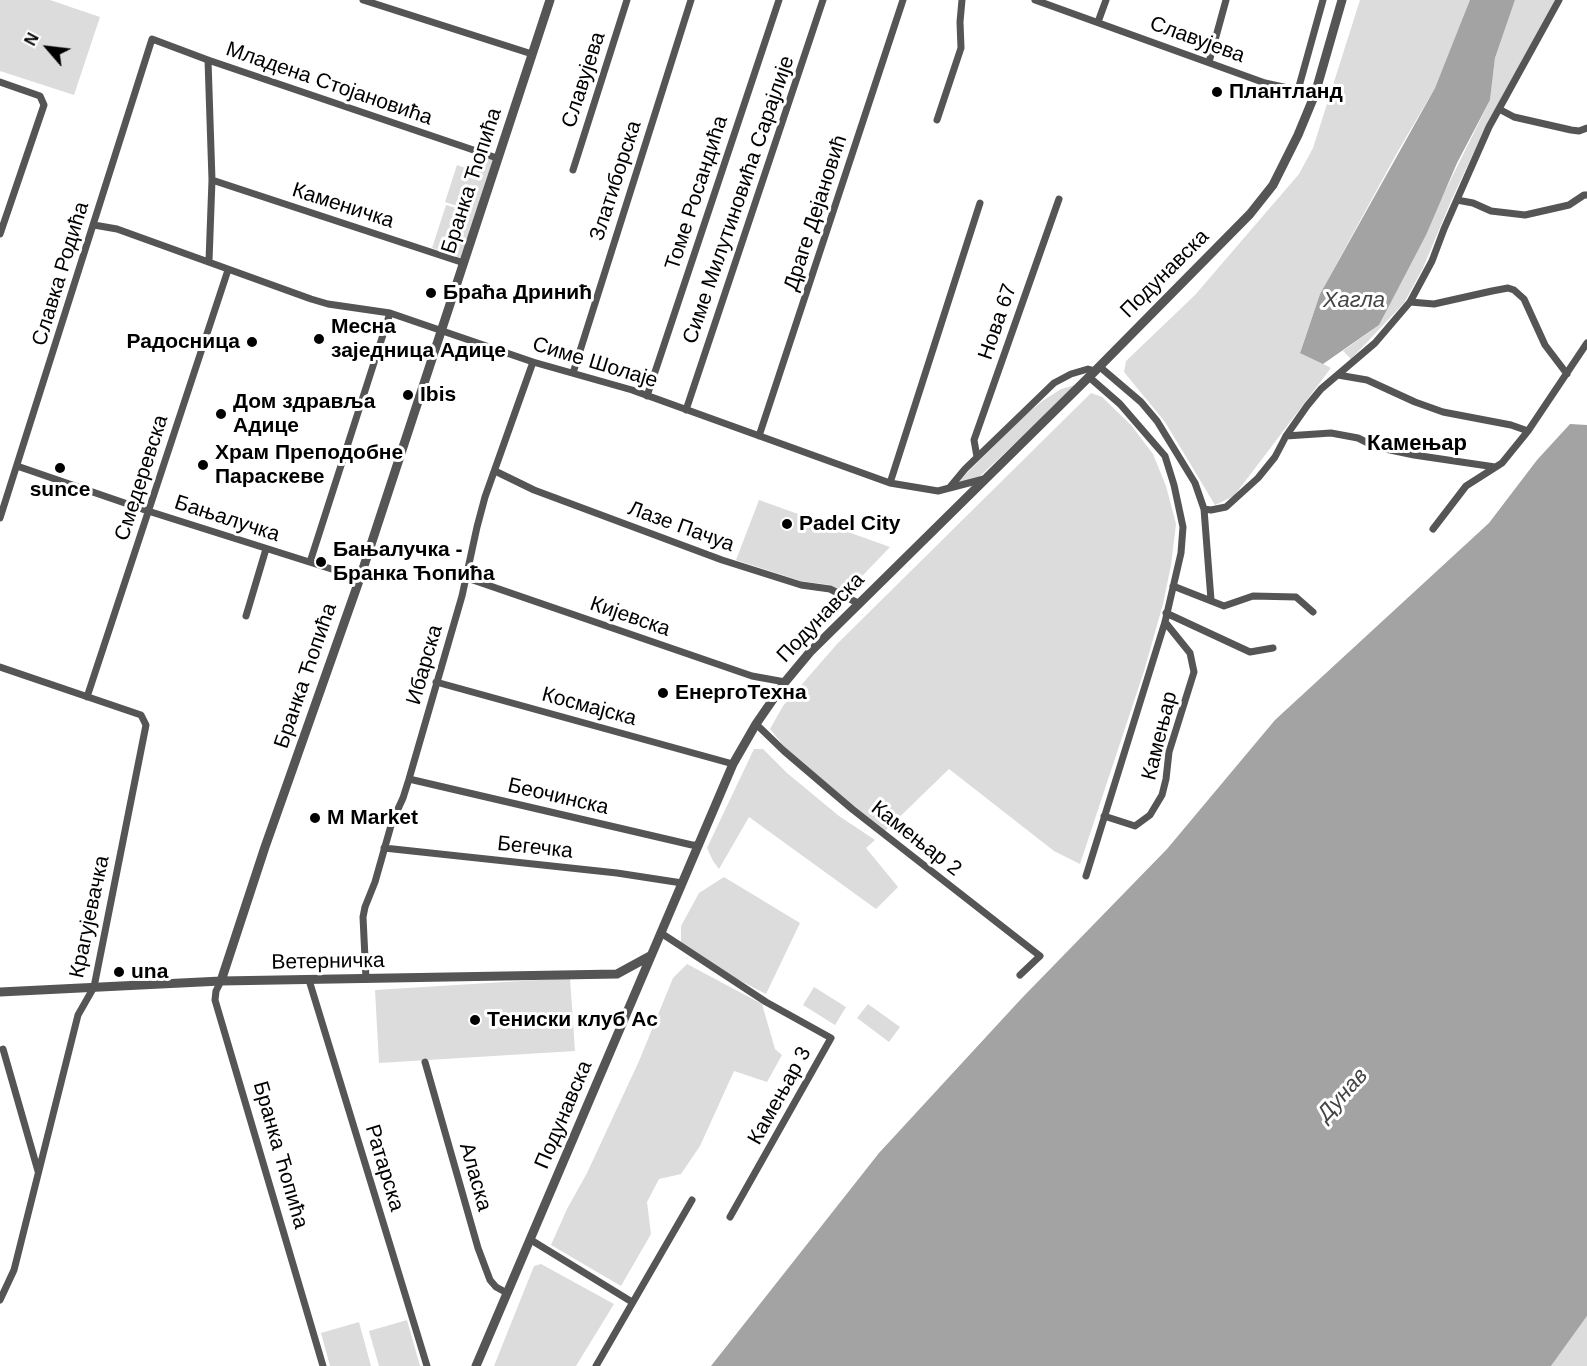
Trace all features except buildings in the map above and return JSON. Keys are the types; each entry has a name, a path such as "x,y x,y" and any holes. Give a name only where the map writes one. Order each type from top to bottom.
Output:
{"street":[{"path":"363,0 532,54"},
{"name":"Бранка Ћопића","path":"323,1366 215,1000 216,991 360,578 550,0"},
{"name":"Славујева","path":"573,170 627,0"},
{"name":"Златиборска","path":"573,373 692,0"},
{"name":"Томе Росандића","path":"647,396 779,0"},
{"name":"Симе Милутиновића Сарајлије","path":"686,410 823,0"},
{"name":"Драге Дејановић","path":"759,436 903,0"},
{"path":"937,120 960,48 962,0"},
{"name":"Славујева","path":"1035,0 1264,83 1315,94"},
{"path":"1098,22 1106,0"},
{"path":"1209,62 1226,0"},
{"path":"1298,90 1323,0"},
{"name":"Подунавска","path":"476,1366 733,764 756,724 785,682 810,652 1095,372 1250,214 1273,185 1298,135 1315,94 1342,0"},
{"path":"1204,509 1226,507 1246,489 1275,457 1286,436 1307,406 1322,389 1375,343 1410,302 1424,278 1499,109 1559,0"},
{"name":"Младена Стојановића","path":"152,39 497,158"},
{"name":"Славка Родића","path":"0,518 152,39"},
{"path":"208,60 212,180 210,261"},
{"path":"0,82 40,96 44,105 0,234"},
{"path":"1499,109 1514,117 1571,130 1579,131 1587,128"},
{"name":"Каменичка","path":"212,180 464,263"},
{"path":"1457,200 1473,203 1491,211 1525,215 1569,205 1587,195"},
{"name":"Нова 67","path":"978,457 974,440 1059,199"},
{"path":"890,483 980,203"},
{"name":"Симе Шолаје","path":"94,225 117,230 210,261 228,270 328,304 390,313 441,332 647,396 890,483 938,491 984,479"},
{"name":"Смедеревска","path":"87,697 228,270"},
{"path":"1410,302 1434,304 1508,288 1514,290 1524,299 1545,345 1567,374"},
{"path":"310,562 390,313"},
{"path":"1433,529 1466,486 1502,463 1528,431 1587,343"},
{"name":"Ибарска","path":"366,979 363,917 392,822 409,779 467,578 477,527 534,362"},
{"path":"950,487 1054,382 1088,369 1095,372 1141,402 1157,422 1195,483 1204,509 1211,600"},
{"name":"Камењар","path":"1086,876 1165,622 1180,553 1183,526 1165,456 1095,372"},
{"path":"1338,375 1367,380 1443,412 1511,425 1528,431"},
{"path":"1286,436 1331,433 1358,438 1376,447 1414,455 1495,467"},
{"name":"Бањалучка","path":"17,466 148,511 360,578"},
{"name":"Лазе Пачуа","path":"495,471 534,490 722,560 801,585 830,589 858,603"},
{"path":"246,616 266,549"},
{"name":"Кијевска","path":"467,578 753,676 785,682"},
{"path":"1173,586 1224,606 1253,596 1296,597 1313,612"},
{"path":"1167,613 1250,652 1273,648"},
{"name":"Камењар","path":"1104,816 1135,826 1150,815 1162,795 1169,752 1194,672 1190,653 1165,622"},
{"name":"Крагујевачка","path":"0,667 141,715 146,725 94,987 78,1015 14,1270 0,1300"},
{"name":"Космајска","path":"436,682 733,764"},
{"name":"Камењар 2","path":"756,724 852,809 1040,956 1020,975"},
{"name":"Беочинска","path":"409,779 699,845"},
{"name":"Бегечка","path":"384,848 617,873 682,883"},
{"name":"Камењар 3","path":"662,933 766,1002 831,1038 730,1217"},
{"name":"Ветерничка","path":"0,992 221,981 617,974 652,954"},
{"name":"Ратарска","path":"309,980 427,1366"},
{"path":"3,1049 39,1174"},
{"name":"Аласка","path":"425,1062 478,1248 490,1280 496,1287 507,1293"},
{"path":"596,1366 692,1200"},
{"path":"531,1240 632,1302"}],"shaded area":[{"path":"0,0 50,0 100,17 74,95 0,71"},
{"path":"1360,0 1471,0 1435,88 1320,294 1300,352 1331,368 1234,496 1215,505 1165,422 1124,372 1126,361 1195,295 1299,174 1313,148"},
{"path":"1515,0 1555,0 1485,128 1423,268 1404,303 1351,359 1343,351 1379,325 1490,100 1495,58"},
{"path":"482,155 493,159 462,258 432,248 446,205 464,210 473,181 463,208 445,202 457,165 476,172"},
{"path":"1078,384 977,479 956,484 1041,402 1061,389"},
{"path":"1091,393 1102,397 1131,425 1153,454 1166,486 1176,524 1163,604 1144,671 1080,864 1054,851 949,769 883,833 793,757 770,729 783,706 837,644"},
{"name":"Padel City","path":"759,500 890,547 846,593 830,585 801,581 736,560"},
{"path":"754,749 763,749 787,773 839,816 875,840 866,848 898,887 876,909 749,817 719,869 707,848"},
{"path":"724,877 800,923 766,994 681,950 681,926 699,893"},
{"path":"687,964 762,1004 775,1049 782,1055 767,1082 734,1071 700,1146 681,1174 659,1179 647,1202 651,1234 621,1286 551,1245 639,1061 673,978"},
{"name":"Тениски клуб Ас","path":"570,978 575,1051 379,1063 375,990"},
{"path":"814,987 846,1007 835,1025 803,1005"},
{"path":"868,1004 900,1027 889,1042 857,1018"},
{"path":"541,1264 614,1304 576,1366 494,1366 534,1266"},
{"path":"1587,1316 1587,1366 1551,1366"},
{"path":"407,1320 420,1366 379,1366 369,1331"},
{"path":"359,1322 371,1366 330,1366 321,1333"}],"water":[{"name":"Хагла","path":"1470,0 1515,0 1495,58 1490,100 1457,163 1426,235 1379,325 1323,364 1300,353 1320,294 1435,88"},
{"name":"Дунав","path":"1570,424 1587,425 1587,1316 1551,1366 711,1366 879,1153 1021,999 1167,849 1275,720 1489,523 1537,460"}],"place":[{"name":"Плантланд","path":"1217,92"},
{"name":"Браћа Дринић","path":"431,293"},
{"name":"Месна заједница Адице","path":"319,339"},
{"name":"Радосница","path":"252,342"},
{"name":"Ibis","path":"408,395"},
{"name":"Дом здравља Адице","path":"221,414"},
{"name":"Храм Преподобне Параскеве","path":"203,465"},
{"name":"sunce","path":"60,468"},
{"name":"Padel City","path":"787,524"},
{"name":"Бањалучка - Бранка Ћопића","path":"321,562"},
{"name":"ЕнергоТехна","path":"663,693"},
{"name":"M Market","path":"315,818"},
{"name":"una","path":"119,972"},
{"name":"Тениски клуб Ас","path":"475,1020"}],"district":[{"name":"Камењар","path":"1417,444"}]}
